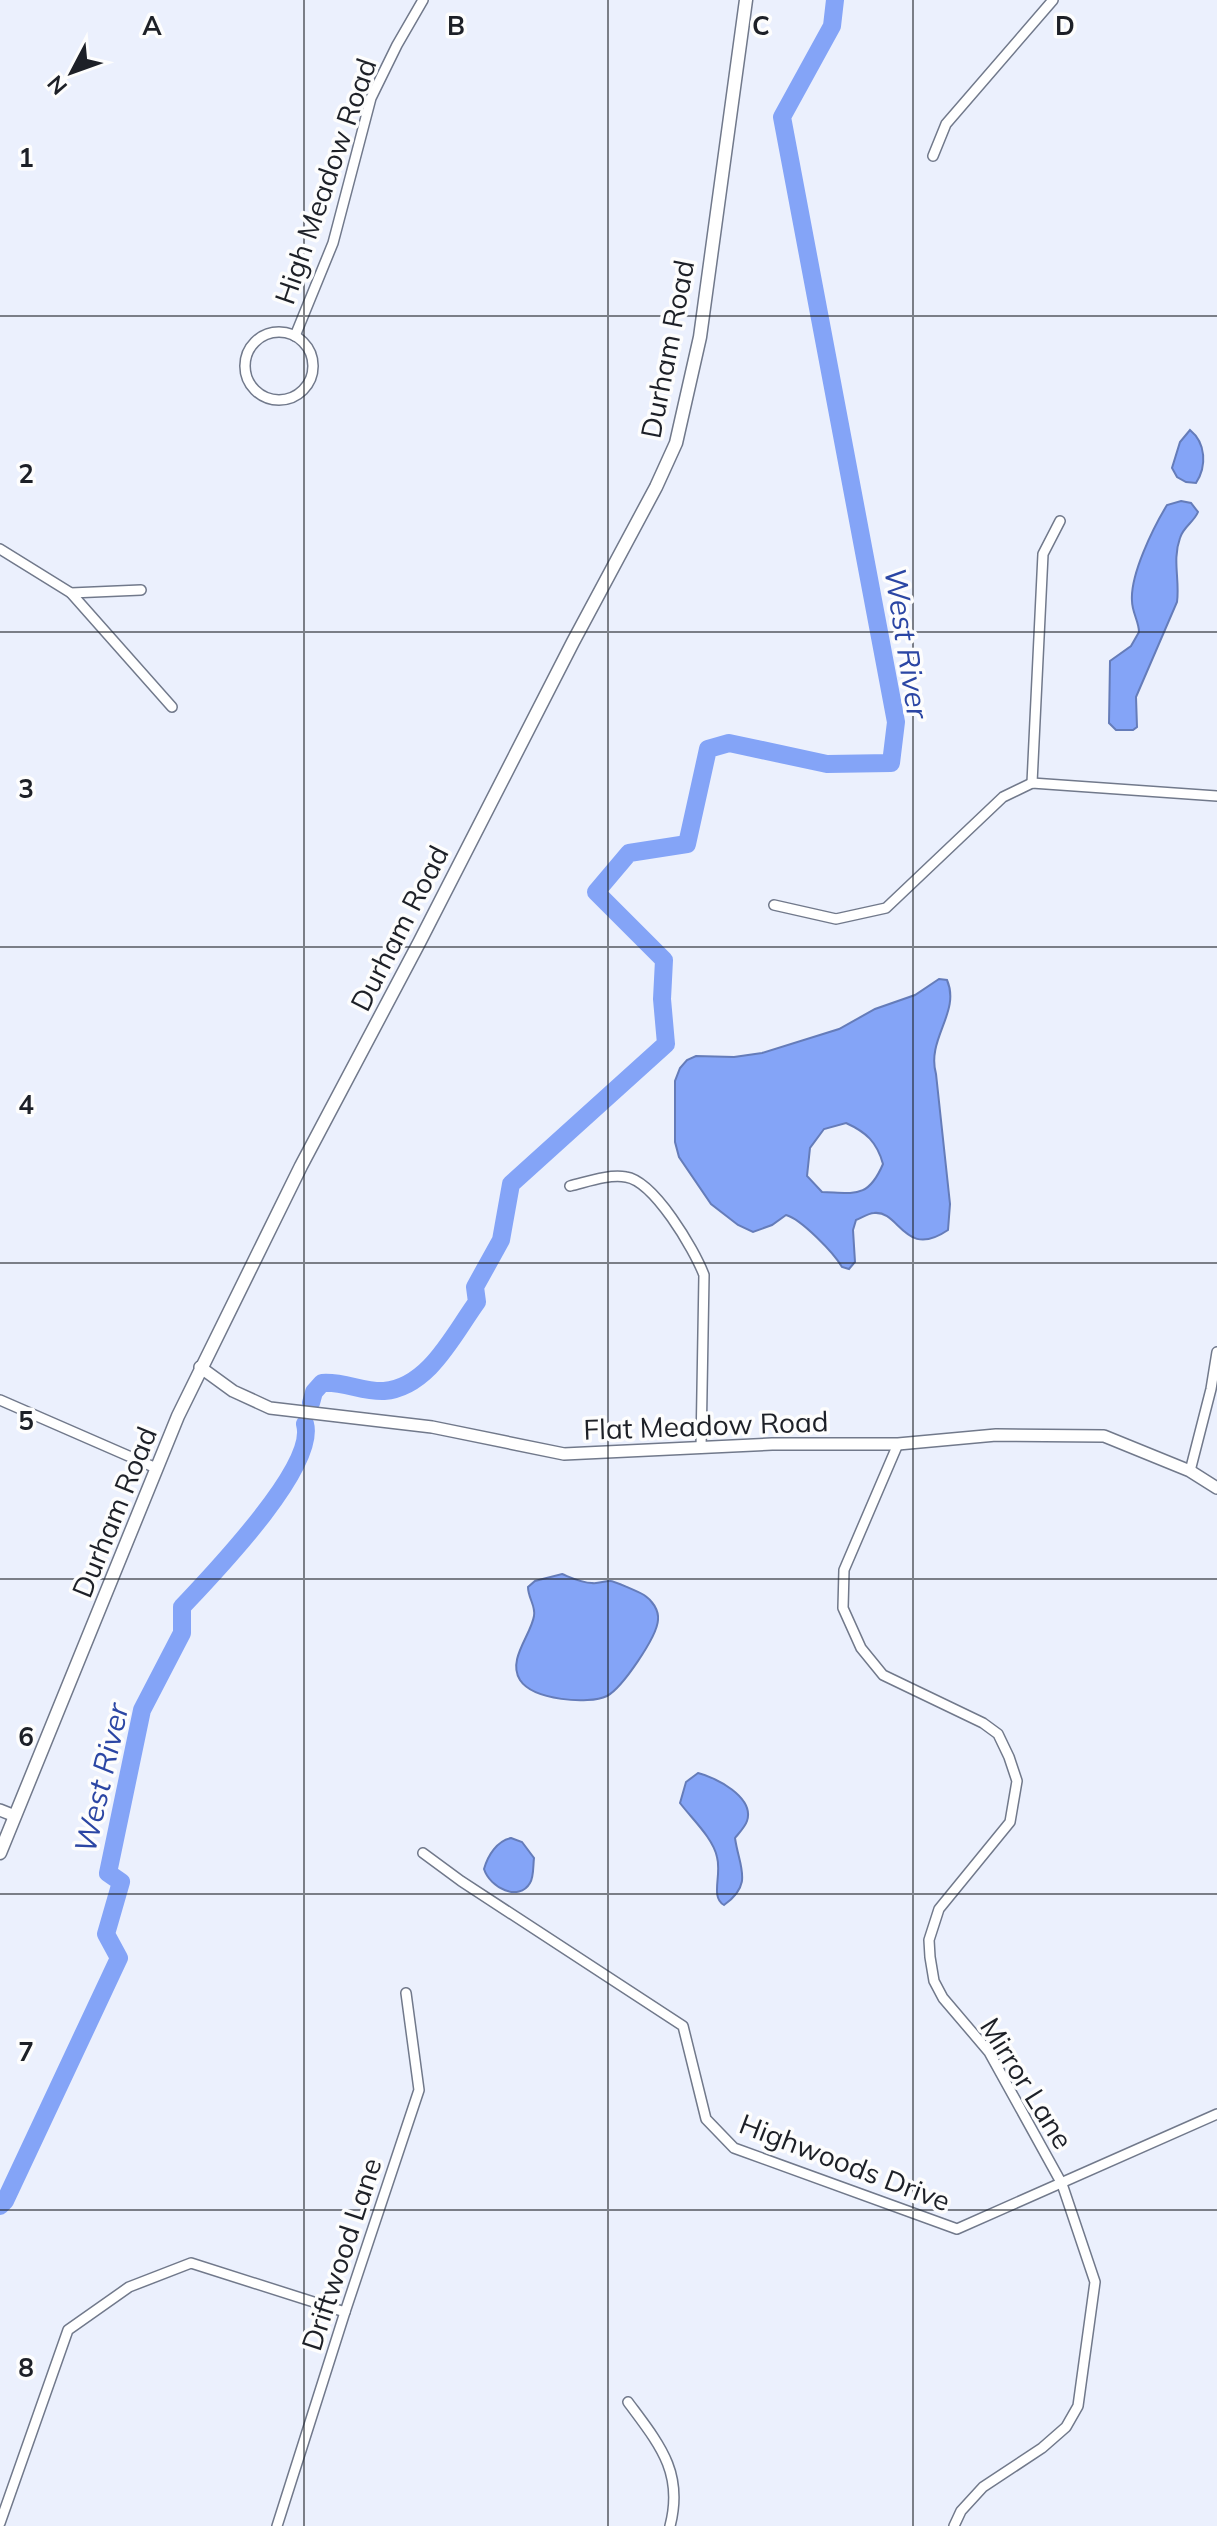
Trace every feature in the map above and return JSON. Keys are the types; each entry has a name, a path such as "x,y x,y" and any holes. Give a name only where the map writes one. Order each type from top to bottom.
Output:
{"main road":[{"name":"Durham Road","path":"0,1853 200,1367 676,443 700,337 746,0"}],"street":[{"name":"High Meadow Road","path":"295,336 333,243 371,98 423,0"},
{"path":"933,156 946,124 1053,0"},
{"name":"High Meadow Road","path":"273,332 295,336 305,344 311,356 312,370 308,383 299,393 286,399 273,399 260,394 250,384 245,371 249,349 259,338 273,332"},
{"path":"1032,783 1043,554 1060,521"},
{"path":"0,549 71,593 172,707"},
{"path":"71,593 141,590"},
{"path":"774,905 836,919 886,908 1003,797 1032,783 1217,796"},
{"path":"570,1186 614,1177 638,1181 662,1207 698,1259 704,1275 701,1448"},
{"path":"1190,1471 1217,1352"},
{"name":"Flat Meadow Road","path":"200,1367 233,1391 270,1408 432,1427 564,1454 772,1444 898,1444 996,1435 1104,1436 1190,1471 1217,1488"},
{"path":"0,1400 156,1468"},
{"name":"Mirror Lane","path":"898,1444 844,1570 843,1608 861,1648 883,1675 983,1723 998,1734 1009,1757 1017,1781 1010,1822 939,1909 929,1940 930,1957 934,1981 943,1998 989,2052 1062,2184 1095,2282 1078,2406 1066,2427 1042,2448 983,2487 961,2511 954,2526"},
{"path":"0,1810 15,1816"},
{"name":"Highwoods Drive","path":"423,1853 683,2026 706,2119 734,2148 957,2229 1217,2114"},
{"name":"Driftwood Lane","path":"277,2526 419,2090 406,1993"},
{"path":"0,2523 68,2330 129,2287 191,2263 345,2312"},
{"path":"628,2402 660,2446 672,2473 676,2498 670,2526"}],"water":[{"path":"1190,430 1199,441 1203,455 1202,469 1196,483 1177,477 1172,468 1180,442"},
{"path":"1181,501 1191,503 1198,512 1181,534 1178,546 1177,602 1136,697 1137,727 1133,730 1116,730 1109,723 1110,661 1131,646 1139,632 1132,590 1139,565 1167,505"},
{"path":"939,979 947,980 950,1003 934,1061 950,1204 948,1230 922,1240 904,1232 883,1214 867,1215 856,1220 853,1230 855,1262 849,1269 842,1267 817,1237 786,1215 772,1225 753,1232 738,1225 711,1204 679,1157 675,1142 675,1081 687,1060 696,1056 734,1057 762,1053 839,1029 875,1009 915,995","holes":["846,1123 874,1144 883,1164 866,1189 852,1193 822,1192 807,1176 810,1148 824,1129"]},
{"path":"562,1574 588,1583 616,1583 644,1595 656,1609 656,1628 645,1649 621,1683 607,1696 598,1699 561,1699 536,1692 520,1680 517,1672 518,1656 534,1616 528,1587 535,1581"},
{"path":"698,1773 732,1790 748,1812 746,1823 735,1838 742,1882 739,1890 724,1905 717,1891 715,1850 680,1803 686,1782"},
{"path":"511,1838 522,1842 534,1858 531,1880 519,1892 498,1887 484,1869 494,1849"}],"waterway":[{"name":"West River","path":"311,1403 314,1392 322,1383 384,1391 400,1387 427,1370 477,1302 475,1287 501,1240 511,1184 666,1044 662,999 664,960 596,892 629,853 687,844 708,749 729,743 827,764 891,763 896,722 782,117 832,26 835,0"},
{"name":"West River","path":"0,2206 119,1958 106,1934 121,1882 108,1873 142,1710 182,1633 182,1607 259,1520 279,1492 295,1466 304,1443 305,1424"}]}
